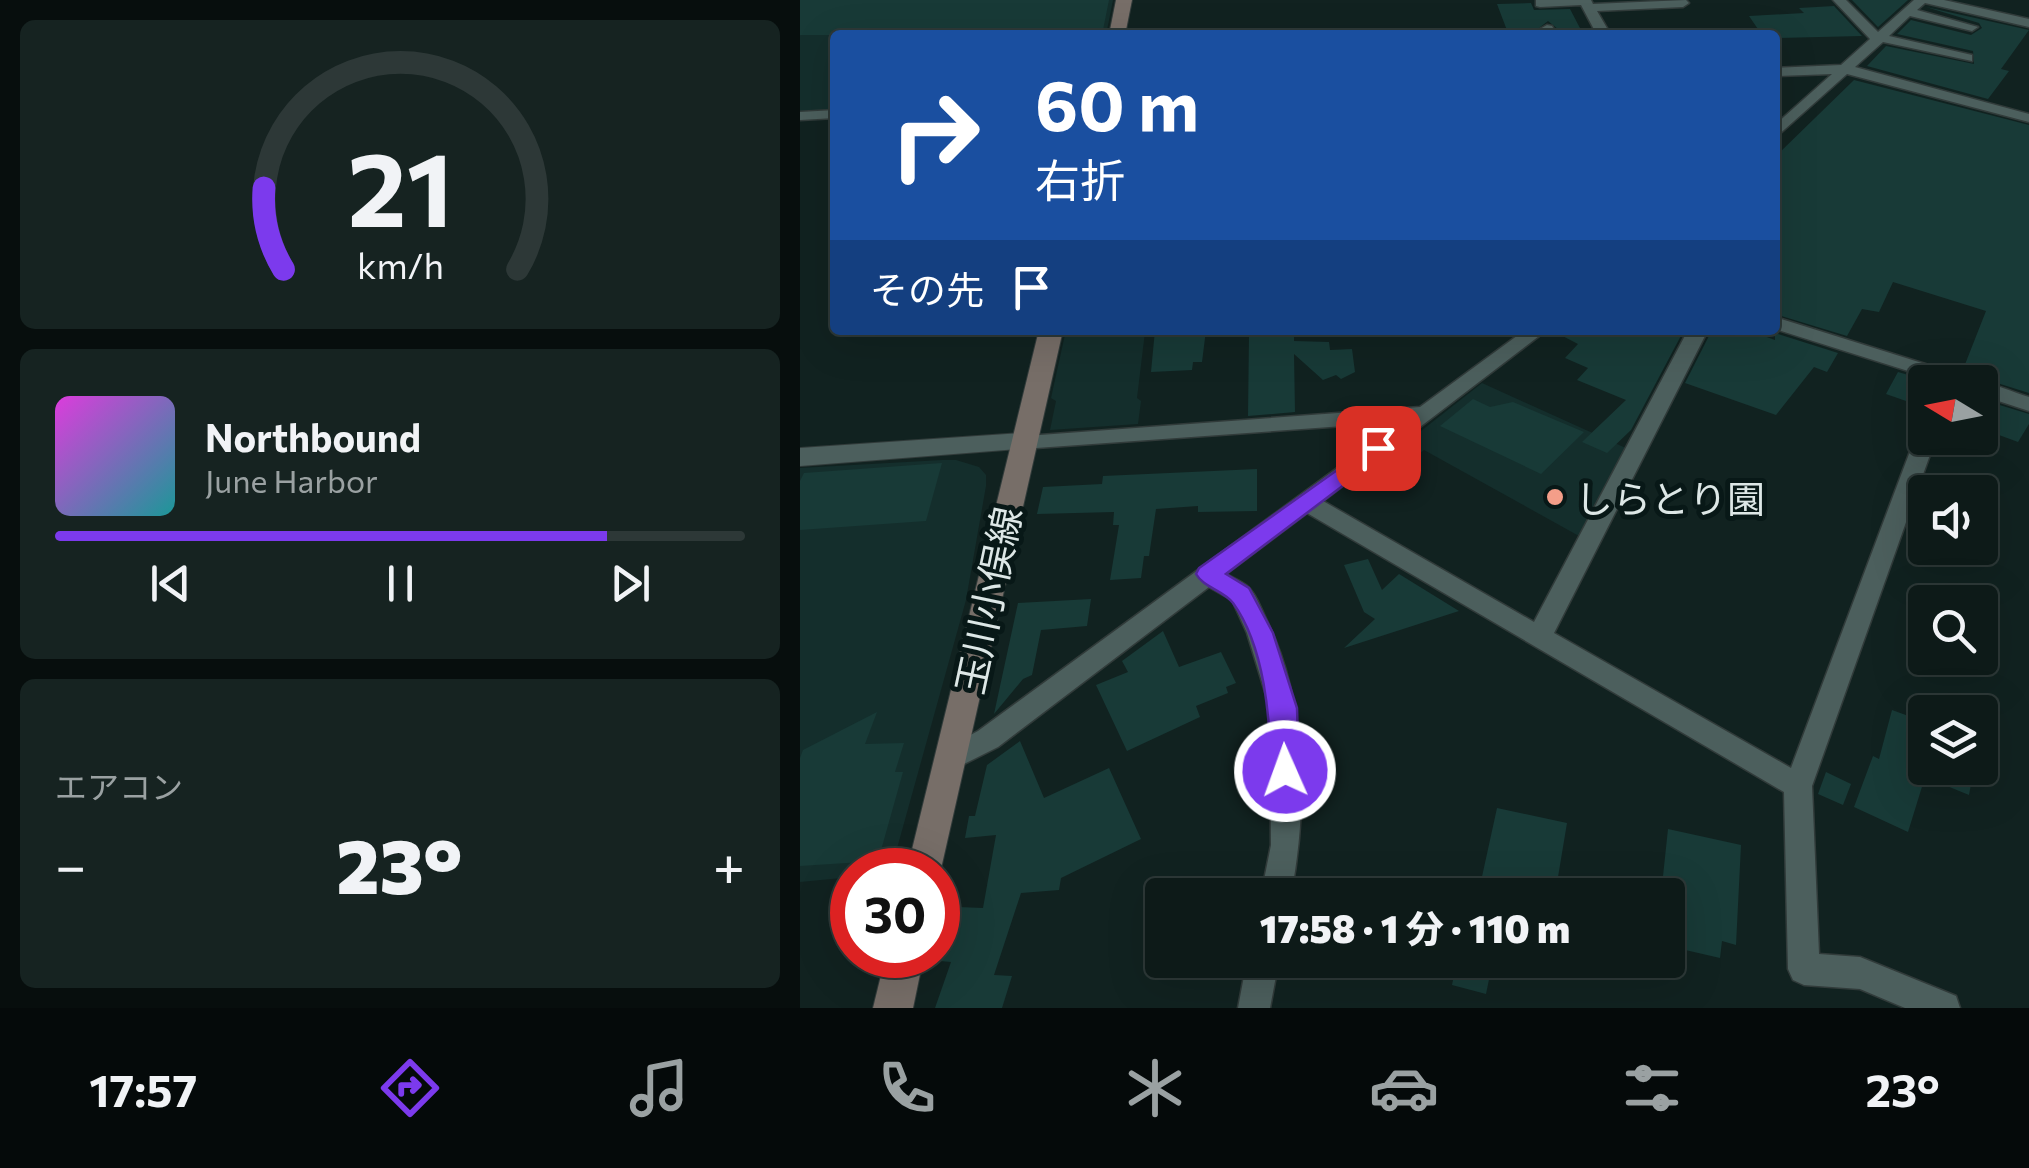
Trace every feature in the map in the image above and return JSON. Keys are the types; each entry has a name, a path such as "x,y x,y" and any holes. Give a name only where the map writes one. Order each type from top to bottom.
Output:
{"main road":[{"path":"1118,30 1124,0"},
{"name":"玉川小俣線","path":"931,848 1050,335"},
{"path":"893,1008 900,978"}],"street":[{"path":"1839,0 1880,39 1967,58"},
{"path":"1780,129 1924,0 2029,22"},
{"path":"1548,28 1539,2 1683,3"},
{"path":"1586,3 1601,30"},
{"path":"1908,12 1972,26"},
{"path":"1780,72 1849,69 2029,118"},
{"path":"800,116 830,114"},
{"path":"1780,326 1908,367"},
{"path":"952,758 988,739 1531,335"},
{"path":"1539,636 1695,335"},
{"path":"1998,394 2029,404"},
{"path":"800,457 1426,412"},
{"path":"1920,455 1798,786 1804,969 1860,973 1944,1008"},
{"path":"1306,502 1798,786"},
{"path":"1208,574 1241,594 1260,633 1283,708 1286,845 1279,878"},
{"path":"1254,1008 1260,978"}],"shaded area":[{"path":"800,0 1113,0 1107,30 830,30 830,110 800,112"},
{"path":"1065,335 1145,335 1138,424 1050,430 1056,401 1051,398"},
{"name":"しらとり園","path":"1482,383 1628,449 1579,536 1424,450 1414,458 1398,449"},
{"path":"956,460 979,467 986,475 986,486 966,600 897,848 830,848 830,879 800,882 800,468"}],"building":[{"path":"800,0 1109,0 1103,30 830,30 830,35 800,35"},
{"path":"1852,0 1908,0 1878,27"},
{"path":"1531,3 1534,10 1570,9 1581,30 1559,30 1548,21 1537,30 1507,30 1497,4"},
{"path":"1834,6 1862,36 1780,38 1780,30 1759,30 1749,16 1804,13 1799,8"},
{"path":"1926,7 2029,30 2001,69 2009,71 1988,99 1867,66 1886,46 1974,64 1973,51 1897,34 1911,20 1971,35 1982,28 1979,23"},
{"path":"1854,80 2029,125 2029,393 1998,383 1998,365 1965,365 1986,311 1893,282 1879,312 1862,309 1847,336 1780,316 1780,152"},
{"path":"1155,335 1205,335 1202,362 1193,362 1192,370 1151,372"},
{"path":"1249,335 1294,335 1294,341 1329,342 1330,350 1352,349 1355,372 1341,379 1336,375 1323,380 1294,354 1295,412 1248,416"},
{"path":"1561,335 1681,335 1631,430 1607,453 1582,442 1626,400 1577,380 1588,368 1565,358 1578,344"},
{"path":"1709,335 1761,335 1775,340 1775,335 1780,335 1838,353 1827,372 1814,367 1776,415 1685,383"},
{"path":"1898,372 1908,375 1906,401 1886,394"},
{"path":"1473,399 1490,407 1513,402 1584,432 1541,474 1440,426"},
{"path":"1998,405 2029,414 2029,424 2018,442 1998,435"},
{"path":"942,463 926,521 800,530 800,481 804,473"},
{"path":"1257,469 1257,511 1198,512 1198,506 1156,509 1149,556 1144,556 1141,578 1110,580 1119,525 1113,525 1114,512 1037,514 1043,487 1102,484 1103,476"},
{"path":"1368,559 1382,590 1399,574 1459,611 1344,648 1375,619 1364,612 1344,565"},
{"path":"1091,599 1087,626 1041,630 1032,675 1023,679 994,714 1018,603"},
{"path":"1163,631 1179,667 1221,652 1236,683 1226,687 1228,693 1196,706 1200,717 1127,751 1096,685 1128,672 1122,661"},
{"path":"1892,710 1908,716 1908,785 1923,785 1908,832 1854,807 1873,756 1879,759"},
{"path":"877,712 865,744 904,743 895,772 903,772 882,848 830,848 830,864 800,866 803,750"},
{"path":"1020,741 1044,798 1109,768 1141,839 1061,878 1059,890 1021,893 994,975 1012,976 1002,1008 935,1008 945,978 960,978 960,907 983,908 996,835 965,838 969,816 975,816 987,765"},
{"path":"1826,772 1851,784 1843,805 1818,794"},
{"path":"1945,785 1971,785 1969,795"},
{"path":"1497,808 1567,823 1558,878 1482,878"},
{"path":"1668,829 1741,845 1736,945 1722,941 1720,958 1685,950 1685,878 1663,878"},
{"path":"1453,978 1489,978 1486,994 1452,985"}],"place":[{"name":"しらとり園","path":"1555,497"}],"route":[{"path":"1285,771 1283,708 1260,633 1241,594 1208,574 1378,448"}]}
